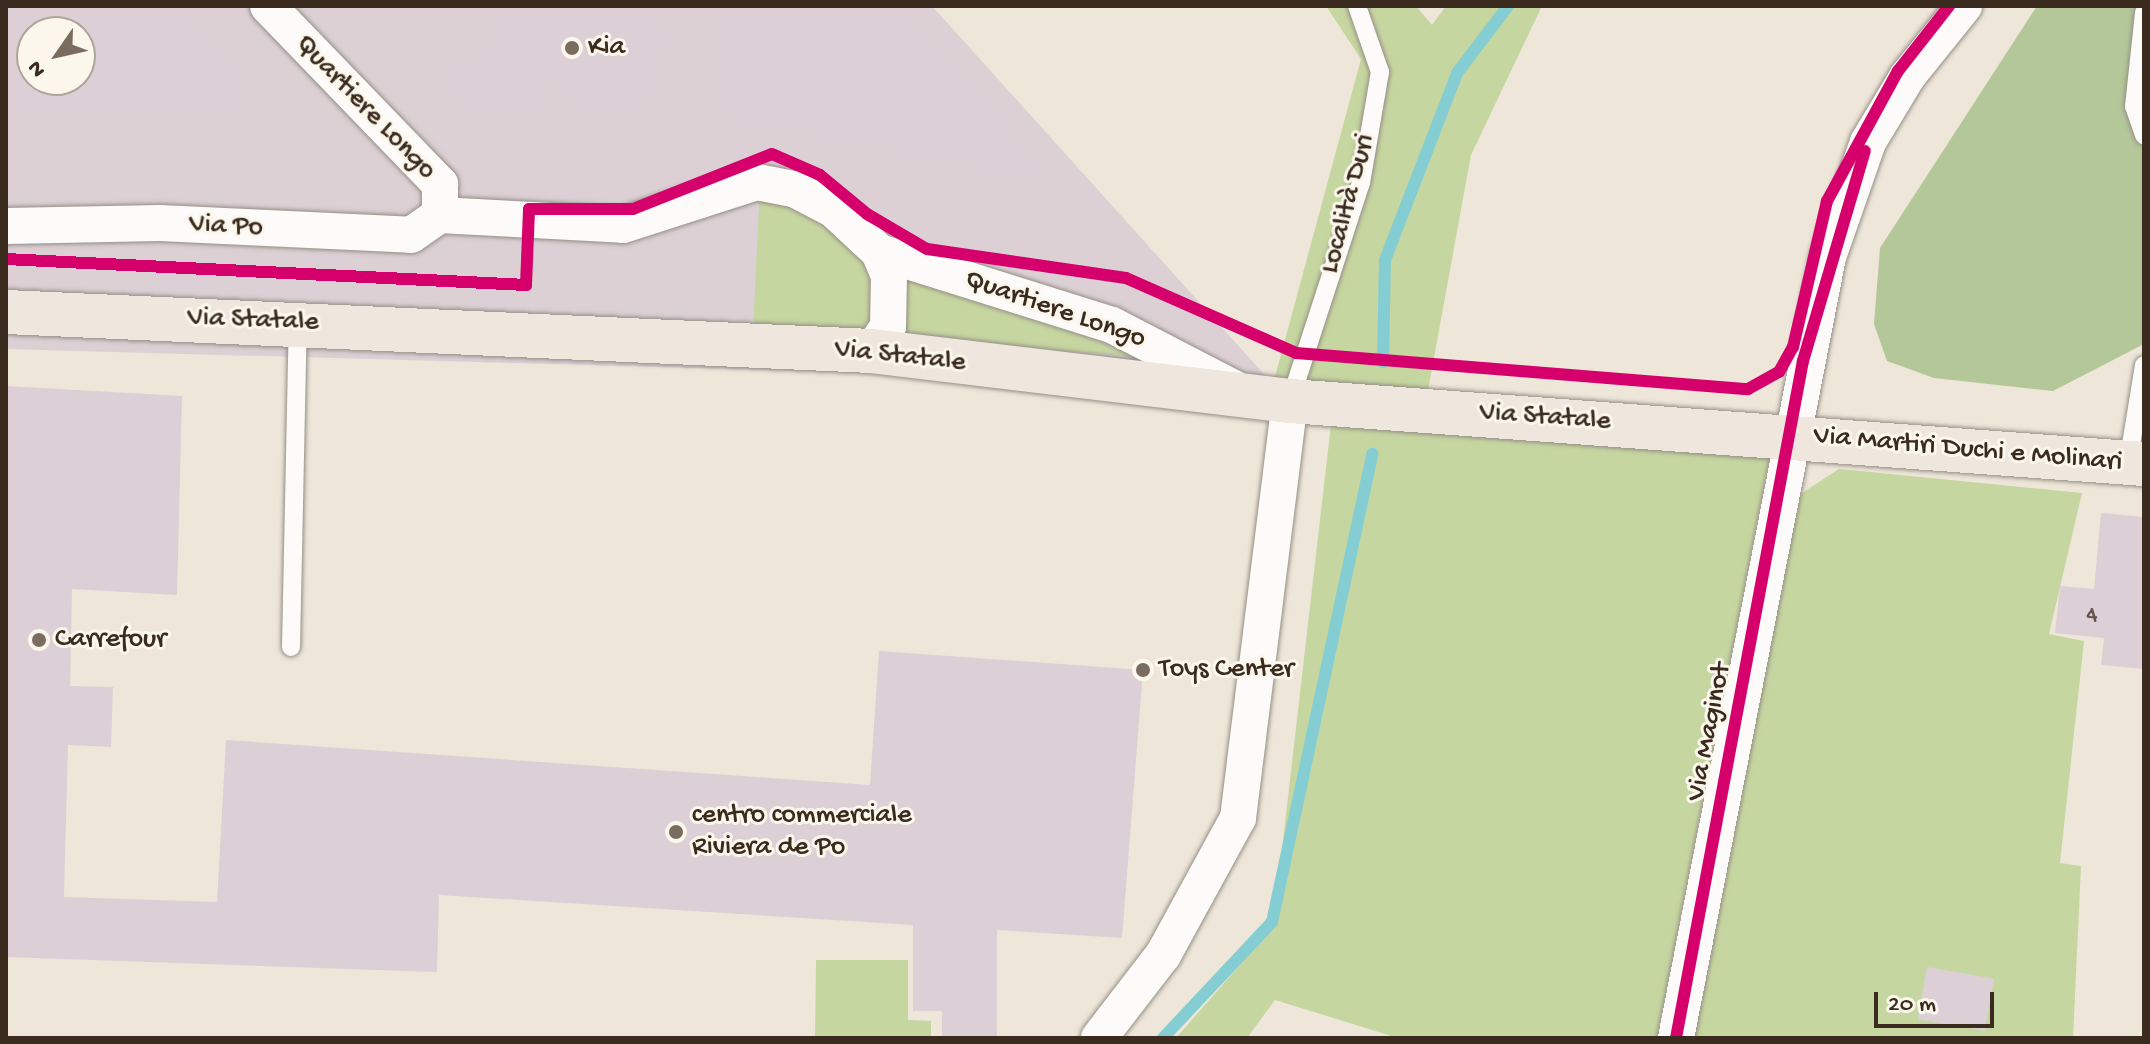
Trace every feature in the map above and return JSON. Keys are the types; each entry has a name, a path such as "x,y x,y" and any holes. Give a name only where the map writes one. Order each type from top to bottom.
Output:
{"main road":[{"name":"Via Statale","path":"6,312 298,322 871,351 1270,399 1791,435"},
{"name":"Via Martiri Duchi e Molinari","path":"1791,435 2136,464"}],"street":[{"name":"Quartiere Longo","path":"268,6 440,184 440,215 623,225 757,182 811,197 879,252 1112,325 1270,399"},
{"name":"Via Maginot","path":"1676,1038 1828,257 1868,142 1907,77 1964,6"},
{"name":"Via Po","path":"6,226 160,223 397,235 440,215"},
{"path":"871,351 888,327 889,276 879,252"},
{"path":"1099,1038 1163,955 1238,818 1270,399"}],"lane":[{"name":"Località Duri","path":"1270,399 1361,183 1380,72 1357,6"},
{"path":"2144,13 2134,106 2144,135"},
{"path":"291,647 298,322"},
{"path":"2136,464 2144,365"}],"shaded area":[{"path":"6,6 932,6 1273,384 6,349"}],"green space":[{"path":"1326,6 1416,6 1432,25 1446,6 1542,6 1471,155 1427,396 1772,445 1657,1038 1398,1038 1275,1000 1247,1038 1176,1038 1273,927 1335,390 1273,384 1361,59"},
{"path":"2037,6 2137,6 2140,27 2144,20 2144,344 2053,391 1934,378 1887,361 1874,324 1880,248"},
{"path":"760,186 912,264 1135,356 753,330"},
{"path":"1839,469 2082,493 2049,634 2084,641 2060,863 2081,866 2073,1038 1683,1038 1785,526 1802,493"},
{"path":"816,960 908,960 908,1020 931,1021 931,1038 815,1038"}],"building":[{"path":"6,6 169,6 237,73 236,114 6,111"},
{"name":"Kia","path":"486,6 648,6 664,23 661,70 648,70 645,110 592,108 542,74 543,110 469,112 443,84 505,26"},
{"path":"732,6 891,6 1056,181 712,112"},
{"name":"centro commerciale Riviera de Po","path":"6,386 182,396 177,595 72,589 70,686 113,687 111,747 68,745 64,897 217,902 226,740 870,785 879,651 1143,670 1122,938 997,930 997,1038 942,1038 942,1011 913,1011 913,925 439,895 437,972 6,957"},
{"path":"2101,513 2144,517 2144,669 2101,665 2104,638 2055,633 2060,586 2094,589"},
{"path":"1927,967 1994,979 1985,1031 1918,1019"}],"waterway":[{"path":"1383,362 1385,260 1457,73 1508,6"},
{"path":"1163,1038 1272,922 1372,454"}],"cycle path":[{"path":"6,259 526,285 529,209 633,209 772,154 820,175 867,214 927,249 1126,278 1296,353 1748,389 1779,372 1793,347 1827,201 1898,71 1949,6"},
{"path":"1676,1038 1803,361 1865,151"}],"place":[{"name":"Kia","path":"572,48"},
{"name":"Carrefour","path":"39,640"},
{"name":"Toys Center","path":"1143,670"},
{"name":"centro commerciale Riviera de Po","path":"676,832"}]}
